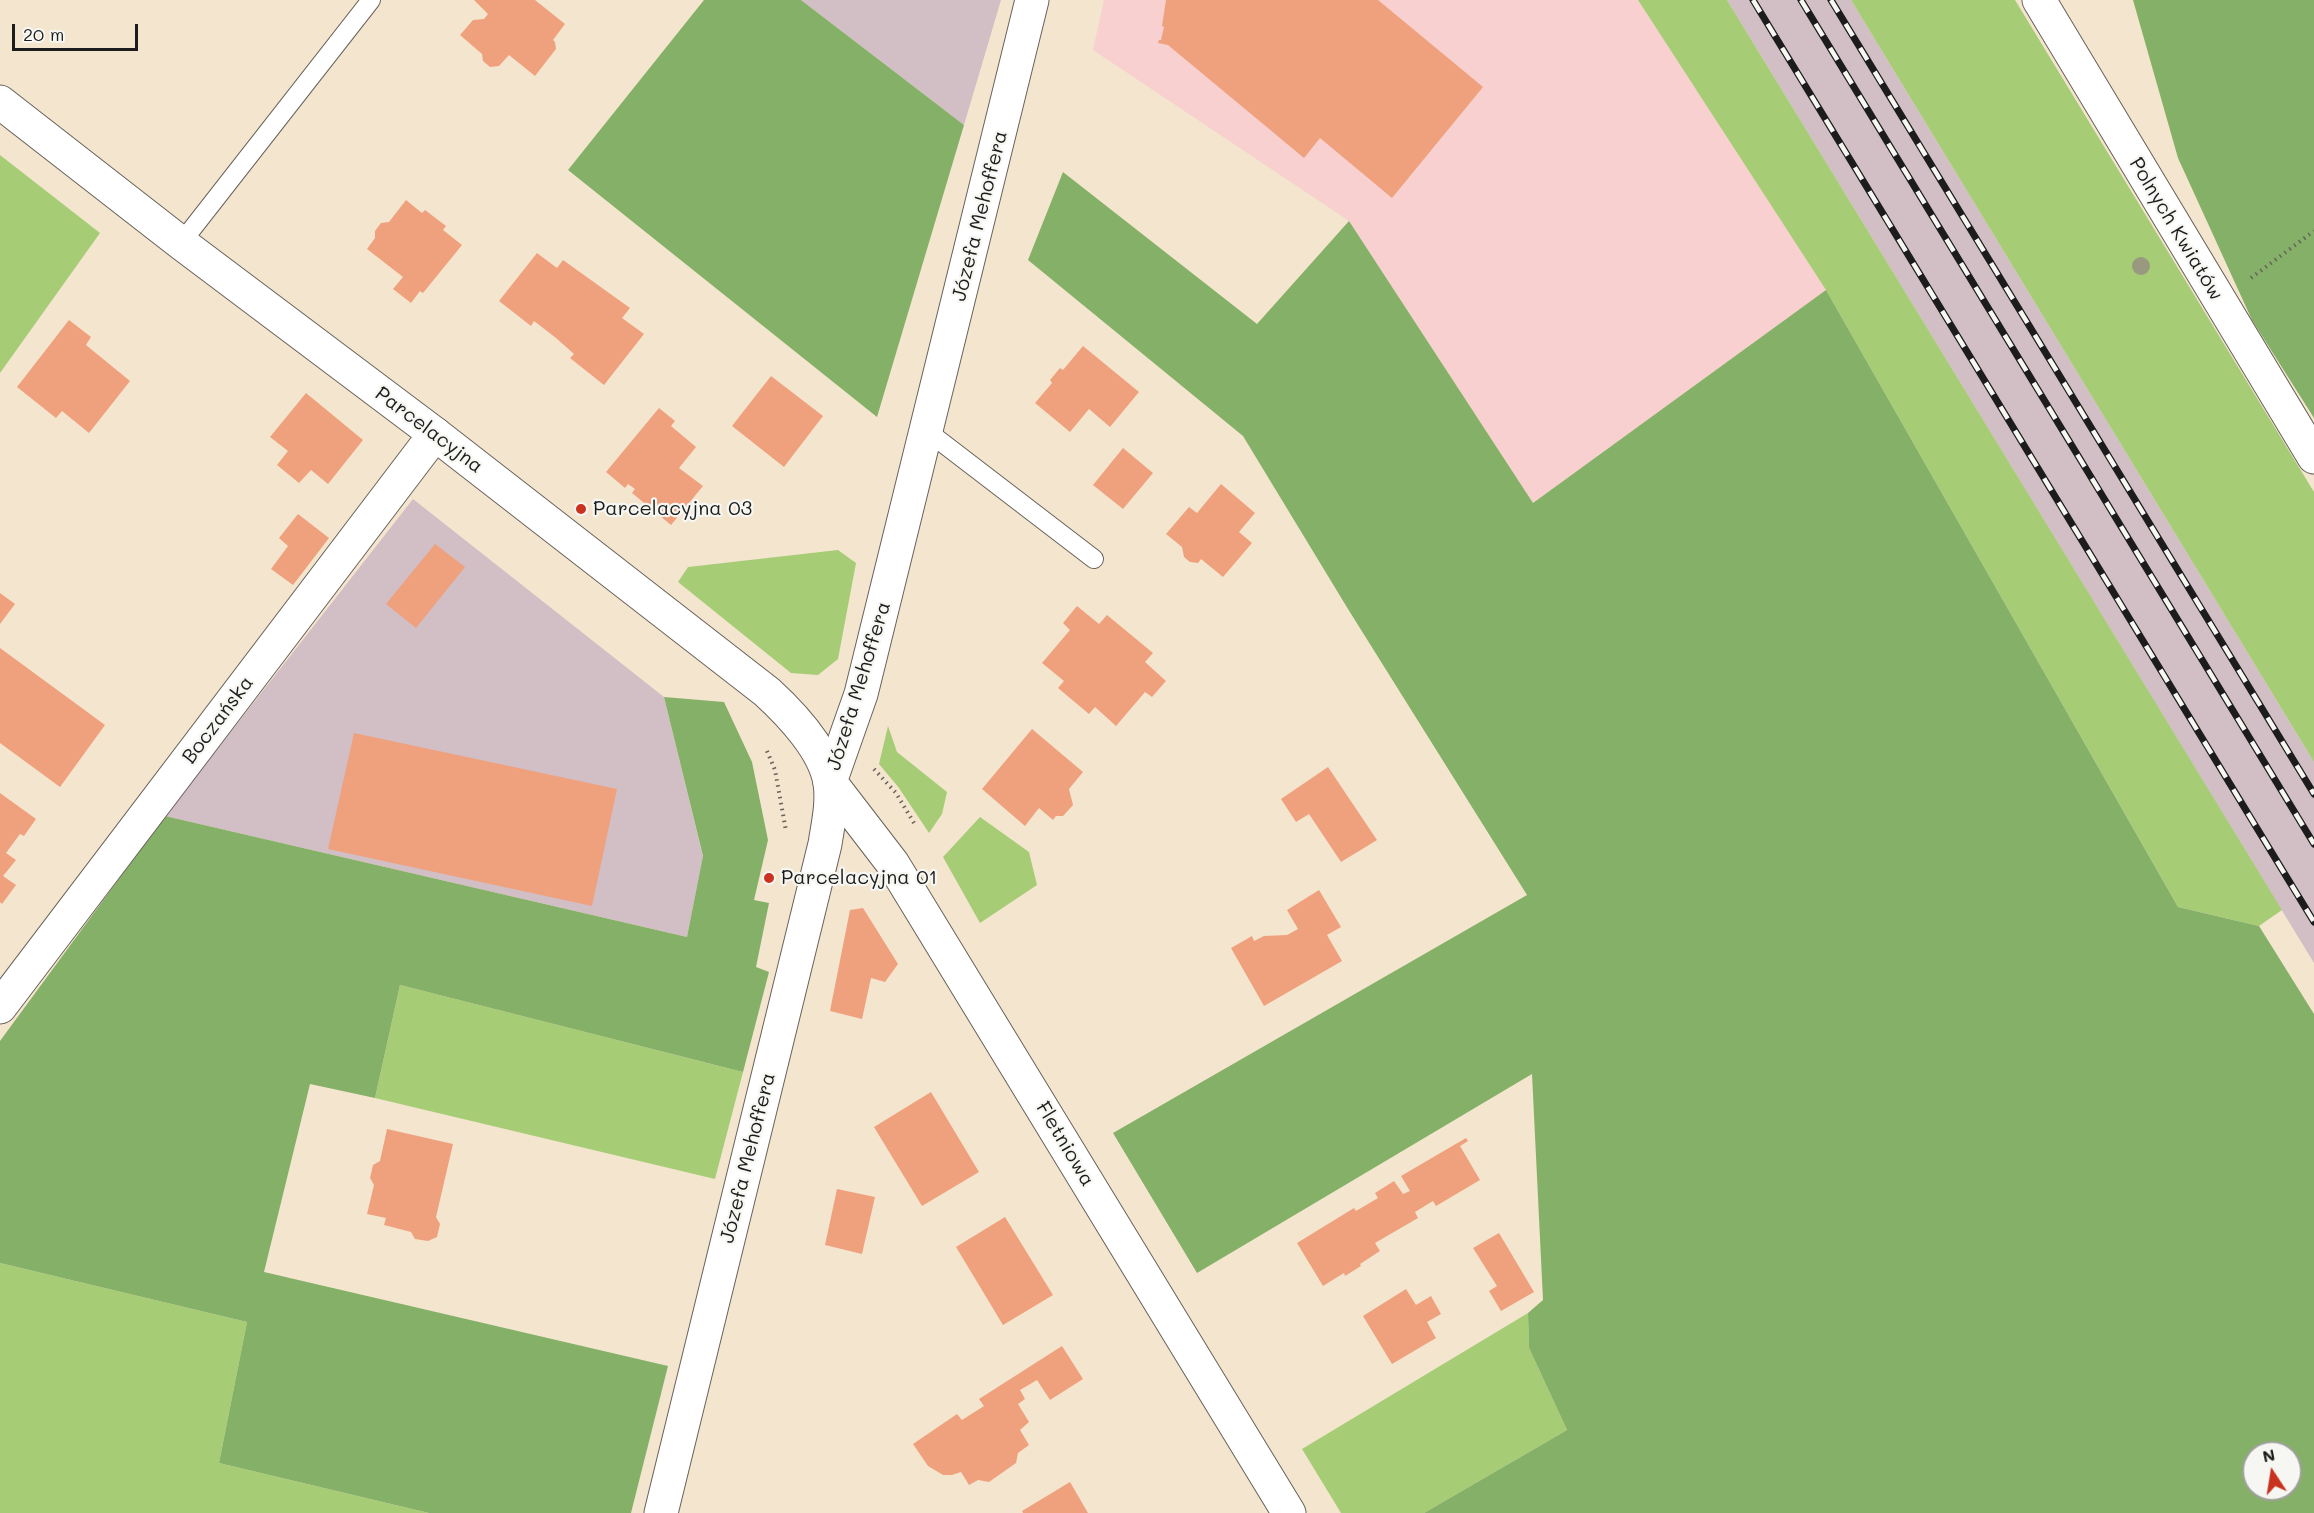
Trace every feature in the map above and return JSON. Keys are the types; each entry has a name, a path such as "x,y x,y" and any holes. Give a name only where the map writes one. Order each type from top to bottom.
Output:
{"street":[{"name":"Józefa Mehoffera","path":"661,1513 825,844 831,808 830,782 861,694 1032,0"},
{"name":"Polnych Kwiatów","path":"2044,2 2219,301 2314,457"},
{"name":"Parcelacyjna","path":"0,102 181,243 435,434 787,709 822,760 830,782"},
{"name":"Boczańska","path":"0,1007 435,434"},
{"name":"Fletniowa","path":"830,782 893,864 1290,1513"}],"lane":[{"path":"181,243 371,0"},
{"path":"927,431 1094,559"}],"path":[{"path":"2219,301 2314,231"},
{"path":"764,740 775,770 787,836"}],"shaded area":[{"path":"801,0 1001,0 964,125"},
{"path":"1104,0 1638,0 1826,290 1533,503 1349,221 1093,50"},
{"path":"1727,0 1851,0 2314,762 2314,963"},
{"path":"413,499 664,697 703,857 687,937 165,816"}],"green space":[{"path":"704,0 801,0 964,125 877,417 568,170"},
{"path":"1638,0 1727,0 2282,910 2259,926 2178,907 1826,290"},
{"path":"1851,0 2015,0 2314,492 2314,762"},
{"path":"2133,0 2314,0 2314,418 2252,320 2178,158"},
{"path":"0,155 100,233 0,373"},
{"path":"1063,172 1257,324 1349,221 1533,503 1826,290 2178,907 2259,926 2314,1014 2314,1513 1424,1513 1567,1430 1529,1348 1528,1313 1543,1300 1532,1074 1197,1273 1113,1133 1527,895 1243,436 1028,260"},
{"path":"838,550 856,563 838,659 818,675 791,673 678,582 688,567"},
{"path":"664,697 724,702 752,762 768,840 754,900 769,903 756,967 769,972 743,1072 400,985 375,1098 310,1084 264,1272 668,1366 631,1513 429,1513 219,1463 247,1322 0,1263 0,1041 165,816 687,937 703,856"},
{"path":"888,726 897,752 947,792 942,814 929,833 899,788 879,764"},
{"path":"980,817 1029,852 1037,885 980,923 943,857"},
{"path":"400,985 743,1072 715,1179 375,1098"},
{"path":"0,1263 247,1322 219,1463 429,1513 0,1513"},
{"path":"1528,1313 1529,1348 1567,1430 1424,1513 1341,1513 1302,1449"}],"building":[{"path":"474,0 535,0 565,24 553,40 556,49 535,76 509,55 499,66 490,67 483,61 482,54 460,35 473,20 484,19 488,14"},
{"path":"1166,0 1378,0 1483,87 1392,198 1320,138 1304,158 1168,45 1158,43 1164,27 1162,26"},
{"path":"406,200 422,213 425,210 446,226 443,230 462,245 423,293 420,291 411,303 393,289 403,277 367,249 375,238 375,231 381,223 389,222"},
{"path":"537,253 557,268 563,260 630,308 622,318 644,334 604,385 570,358 574,354 556,338 534,321 531,326 499,301"},
{"path":"69,320 91,337 86,345 130,381 89,433 62,411 56,418 17,387"},
{"path":"1083,346 1139,392 1110,427 1089,409 1070,432 1035,403 1052,383 1050,380 1060,368 1063,370"},
{"path":"771,376 823,416 784,467 732,426"},
{"path":"306,393 363,440 328,484 311,470 299,483 277,465 288,451 270,437"},
{"path":"659,408 675,421 671,426 696,447 679,468 703,486 671,525 632,493 635,489 628,484 625,488 606,472"},
{"path":"1123,448 1153,473 1123,509 1093,485"},
{"path":"1221,484 1255,513 1239,532 1252,543 1223,577 1201,559 1198,563 1190,562 1184,557 1182,547 1166,534 1189,507 1197,513"},
{"path":"298,514 329,538 293,585 271,569 288,546 279,538"},
{"path":"435,544 465,567 416,628 386,604"},
{"path":"0,593 15,604 0,624"},
{"path":"1077,606 1099,624 1107,615 1153,653 1145,662 1166,681 1152,697 1145,692 1116,726 1095,707 1089,714 1058,688 1064,681 1042,663 1070,630 1063,623"},
{"path":"0,648 105,725 60,787 0,743"},
{"path":"1032,729 1083,772 1069,789 1073,805 1063,816 1056,816 1053,820 1039,808 1025,826 982,789"},
{"path":"354,733 617,789 592,906 328,849"},
{"path":"1328,767 1377,840 1341,862 1309,814 1296,822 1281,799"},
{"path":"0,793 36,819 24,836 20,834 6,853 16,860 3,876 16,885 2,904 0,902"},
{"path":"1319,890 1341,927 1327,935 1342,961 1264,1006 1231,948 1252,936 1254,941 1264,936 1287,935 1298,929 1287,910"},
{"path":"863,908 898,964 885,982 871,978 862,1019 830,1011 850,910"},
{"path":"931,1092 979,1172 922,1206 874,1127"},
{"path":"387,1129 453,1144 436,1217 440,1224 437,1237 428,1241 415,1239 411,1232 384,1225 386,1218 367,1214 374,1185 370,1178 373,1165 380,1161"},
{"path":"1466,1138 1468,1141 1460,1146 1480,1180 1436,1206 1433,1201 1415,1212 1418,1218 1375,1243 1380,1251 1345,1276 1344,1273 1323,1286 1297,1243 1354,1208 1356,1211 1378,1198 1375,1193 1394,1181 1403,1194 1410,1191 1401,1176"},
{"path":"837,1189 875,1197 862,1254 825,1245"},
{"path":"1005,1217 1053,1295 1003,1325 956,1247"},
{"path":"1499,1233 1534,1292 1501,1311 1489,1291 1497,1286 1473,1248"},
{"path":"1406,1289 1416,1305 1431,1296 1441,1314 1427,1322 1436,1338 1392,1364 1363,1316"},
{"path":"1062,1346 1083,1379 1050,1400 1037,1380 1020,1390 1025,1399 1018,1404 1029,1422 1020,1430 1029,1445 1018,1453 1016,1463 989,1482 978,1480 969,1485 961,1472 943,1475 928,1466 913,1444 957,1414 962,1420 984,1406 979,1399"},
{"path":"1070,1482 1088,1513 1023,1513 1022,1511"}],"railway":[{"path":"1753,0 2314,922"},
{"path":"1801,0 2314,844"},
{"path":"1831,0 2314,794"}],"place":[{"name":"Parcelacyjna 03","path":"581,509"},
{"name":"Parcelacyjna 01","path":"769,878"}]}
